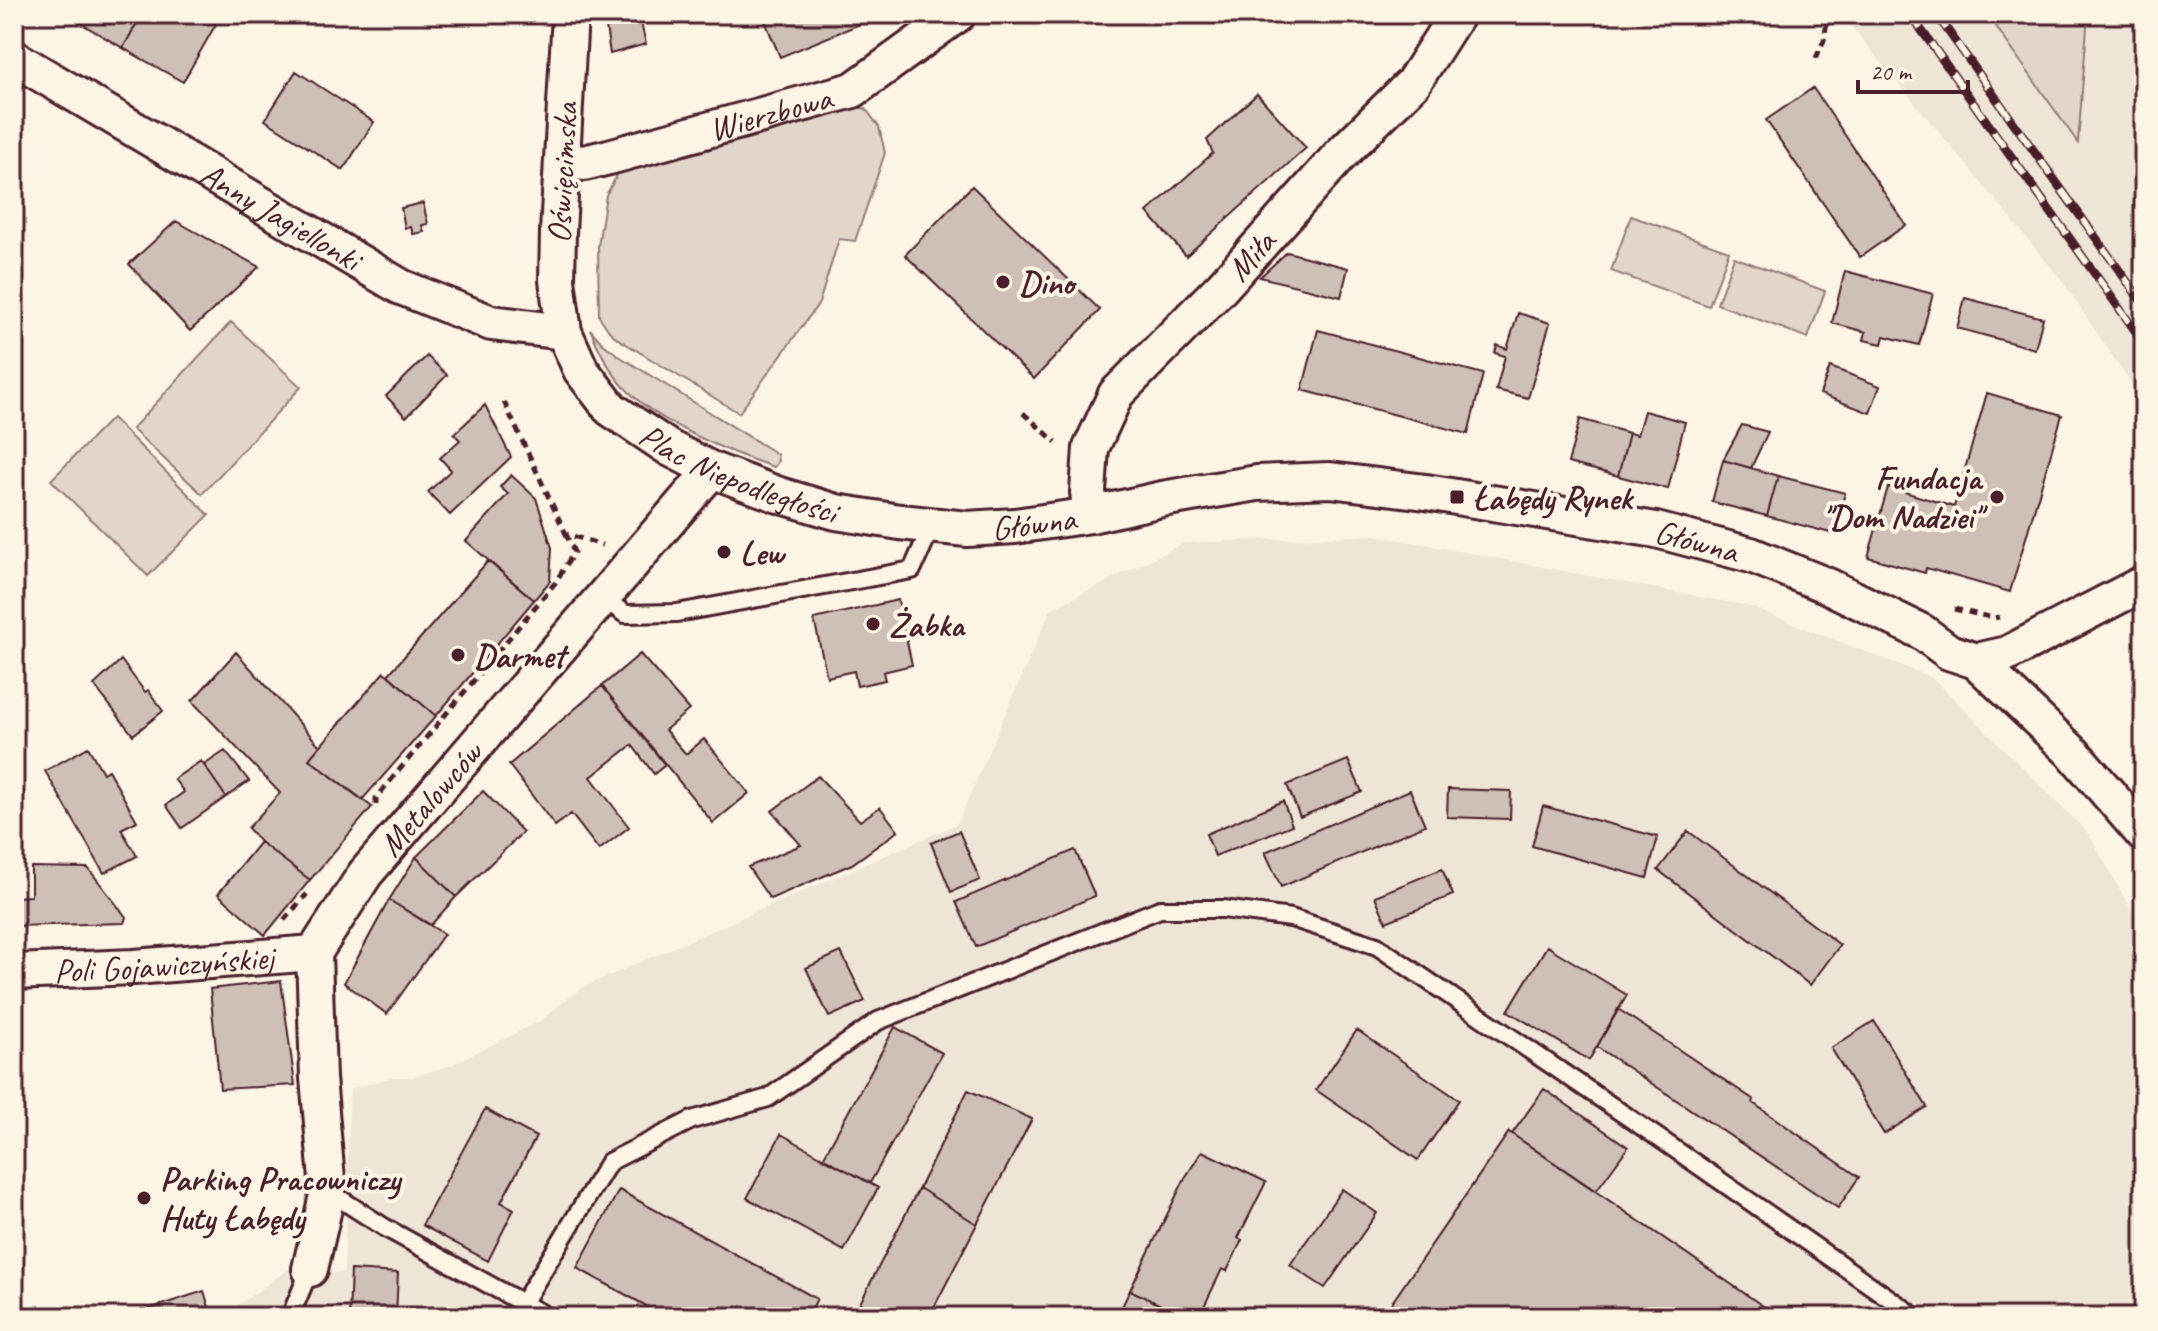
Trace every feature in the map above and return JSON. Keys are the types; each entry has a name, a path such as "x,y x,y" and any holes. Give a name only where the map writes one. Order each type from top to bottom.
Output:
{"street":[{"name":"Wierzbowa","path":"563,160 584,163 853,90 958,14"},
{"name":"Miła","path":"1091,515 1088,492 1091,448 1116,394 1222,287 1341,154 1413,83 1457,14"},
{"name":"Oświęcimska","path":"563,20 563,160 557,280 564,332"},
{"name":"Anny Jagiellonki","path":"14,58 401,287 491,323 564,332"},
{"name":"Plac Niepodległości","path":"564,332 581,370 611,409 669,448 712,470 836,512 967,529"},
{"name":"Metalowców","path":"314,953 365,874 712,470"},
{"name":"Główna","path":"967,529 1015,526 1091,515 1257,483 1330,480 1426,492 1656,530 1751,555 1842,592 1922,632 1949,652 1976,661 2074,754 2144,835"},
{"path":"1976,661 2007,654 2144,583"},
{"path":"310,1269 328,1191 318,1078 314,953"},
{"name":"Poli Gojawiczyńskiej","path":"14,972 134,967 314,953"}],"lane":[{"path":"603,598 625,614 677,613 912,570 932,525"},
{"path":"523,1303 609,1162 692,1120 768,1098 878,1021 1160,909 1223,909 1291,918 1377,946 1916,1317"},
{"path":"328,1191 384,1227 548,1317"},
{"path":"290,1317 310,1269"}],"path":[{"path":"1816,58 1824,40 1828,14"},
{"path":"376,811 376,798 555,583 574,552 504,402"},
{"path":"1023,413 1060,445"},
{"path":"566,534 603,546"},
{"path":"1952,609 1994,618 2009,615"},
{"path":"278,926 307,894"}],"shaded area":[{"path":"1841,14 2144,14 2144,403 2061,279"},
{"path":"1987,14 2088,14 2078,143"},
{"path":"852,106 866,109 879,127 885,153 855,241 839,239 819,303 739,413 609,331 599,316 598,246 606,195 621,168 792,126 835,108"},
{"path":"1631,216 1729,251 1709,306 1611,271"},
{"path":"1734,257 1825,291 1808,338 1717,304"},
{"path":"231,322 301,387 202,494 132,429"},
{"path":"590,329 619,356 777,454 778,462 774,467 718,446 678,427 644,405 612,371"},
{"path":"112,418 209,515 148,576 51,480"},
{"path":"1375,535 1748,606 1933,678 2089,834 2144,933 2144,1317 221,1317 289,1269 344,1273 350,1089 449,1066 538,1022 583,987 957,824 1051,609 1184,543"}],"building":[{"path":"65,14 142,14 123,48"},
{"path":"142,14 198,14 216,24 183,82 123,48"},
{"path":"604,14 675,14 641,23 646,44 610,54"},
{"path":"762,14 856,14 860,24 780,57"},
{"path":"296,71 374,122 343,170 265,120"},
{"path":"1813,88 1906,225 1860,257 1766,120"},
{"path":"1257,94 1306,148 1186,256 1147,212 1213,153 1207,140"},
{"name":"Dino","path":"972,186 1100,310 1034,379 905,255"},
{"path":"423,203 428,224 422,225 424,232 413,234 411,227 405,228 401,208"},
{"path":"176,221 259,267 190,331 129,264"},
{"path":"1287,252 1348,268 1341,297 1260,277"},
{"path":"1845,271 1933,294 1919,345 1884,336 1882,344 1864,340 1866,332 1832,323"},
{"path":"1965,298 2043,318 2035,349 1957,328"},
{"path":"1518,313 1550,323 1528,398 1496,390 1505,356 1495,353 1497,345 1507,349"},
{"path":"1318,330 1483,374 1468,434 1302,390"},
{"path":"427,356 447,375 406,417 386,396"},
{"path":"1830,367 1880,386 1870,413 1820,394"},
{"name":"Fundacja \"Dom Nadziei\"","path":"1987,393 2062,415 2010,592 1926,568 1925,573 1868,557 1888,487 1954,507"},
{"path":"485,405 511,457 450,515 428,492 451,470 440,458 460,440 454,434"},
{"path":"1644,411 1685,422 1668,489 1618,476 1629,433 1637,435"},
{"path":"1580,419 1629,433 1618,476 1568,463"},
{"path":"1742,425 1768,432 1751,468 1723,460"},
{"path":"1723,460 1778,476 1767,516 1712,502"},
{"path":"511,475 536,498 552,548 550,581 534,600 466,541 508,494 500,487"},
{"path":"1778,476 1845,493 1834,534 1767,516"},
{"path":"488,561 534,600 436,716 388,675"},
{"path":"898,600 912,665 883,672 885,680 857,686 854,671 827,677 814,619"},
{"path":"236,652 320,746 309,759 372,807 310,880 260,842 248,828 280,793 192,701"},
{"path":"640,654 689,710 665,730 686,754 704,739 749,793 713,823 602,686"},
{"path":"121,660 163,711 133,735 94,685"},
{"path":"384,672 436,716 362,800 309,759"},
{"path":"602,686 665,765 654,774 632,745 591,777 629,827 599,850 571,814 555,826 509,765"},
{"path":"88,747 103,773 108,770 137,821 121,829 137,856 104,873 45,771"},
{"path":"225,751 249,781 226,797 204,765"},
{"path":"1348,760 1362,792 1300,817 1287,785"},
{"path":"201,761 226,797 182,828 166,805 184,792 174,779"},
{"path":"818,776 860,821 880,807 898,831 852,864 770,899 748,867 801,845 772,811"},
{"path":"1448,789 1511,791 1510,819 1447,817"},
{"path":"1410,790 1425,825 1281,887 1265,852"},
{"path":"483,791 523,832 456,897 416,857"},
{"path":"1283,801 1292,825 1215,856 1206,834"},
{"path":"1543,806 1658,837 1647,878 1532,846"},
{"path":"959,831 980,880 951,892 931,843"},
{"path":"1688,831 1840,945 1810,985 1658,870"},
{"path":"260,842 310,880 265,935 218,894"},
{"path":"1075,850 1095,896 976,947 956,902"},
{"path":"416,857 456,897 431,925 389,900"},
{"path":"31,867 88,868 126,917 124,923 14,926 14,897 31,896"},
{"path":"1442,869 1453,895 1386,922 1375,896"},
{"path":"389,900 444,934 387,1014 344,983"},
{"path":"1547,946 1627,995 1589,1060 1508,1011"},
{"path":"841,952 865,1001 829,1017 806,968"},
{"path":"281,981 295,1085 220,1089 210,989"},
{"path":"1618,1009 1754,1100 1753,1103 1859,1177 1838,1208 1597,1047"},
{"path":"1874,1021 1927,1107 1884,1134 1831,1048"},
{"path":"895,1027 942,1053 870,1183 823,1158"},
{"path":"1357,1030 1459,1100 1418,1160 1316,1090"},
{"path":"1544,1089 1628,1147 1596,1191 1512,1134"},
{"path":"968,1090 1032,1119 977,1224 919,1188"},
{"path":"485,1109 536,1137 501,1202 514,1209 488,1261 422,1225"},
{"path":"1509,1132 1512,1134 1779,1317 1382,1317"},
{"path":"781,1134 878,1188 844,1251 747,1198"},
{"path":"1202,1151 1266,1182 1238,1238 1242,1240 1227,1271 1222,1269 1199,1317 1185,1317 1130,1290 1185,1178"},
{"path":"919,1188 977,1224 929,1317 853,1317"},
{"path":"1342,1189 1377,1213 1325,1288 1290,1265"},
{"path":"619,1190 817,1299 807,1317 645,1317 650,1308 577,1268"},
{"path":"351,1270 398,1273 396,1317 349,1317"},
{"path":"1130,1290 1185,1317 1117,1317"},
{"path":"204,1291 212,1317 124,1317"}],"railway":[{"path":"1910,14 2144,343"},
{"path":"1936,14 2144,305"}],"place":[{"name":"Dino","path":"1003,282"},
{"name":"Łabędy Rynek","path":"1457,497"},
{"name":"Fundacja \"Dom Nadziei\"","path":"1997,497"},
{"name":"Lew","path":"724,552"},
{"name":"Żabka","path":"873,624"},
{"name":"Darmet","path":"458,655"},
{"name":"Parking Pracowniczy Huty Łabędy","path":"144,1198"}]}
